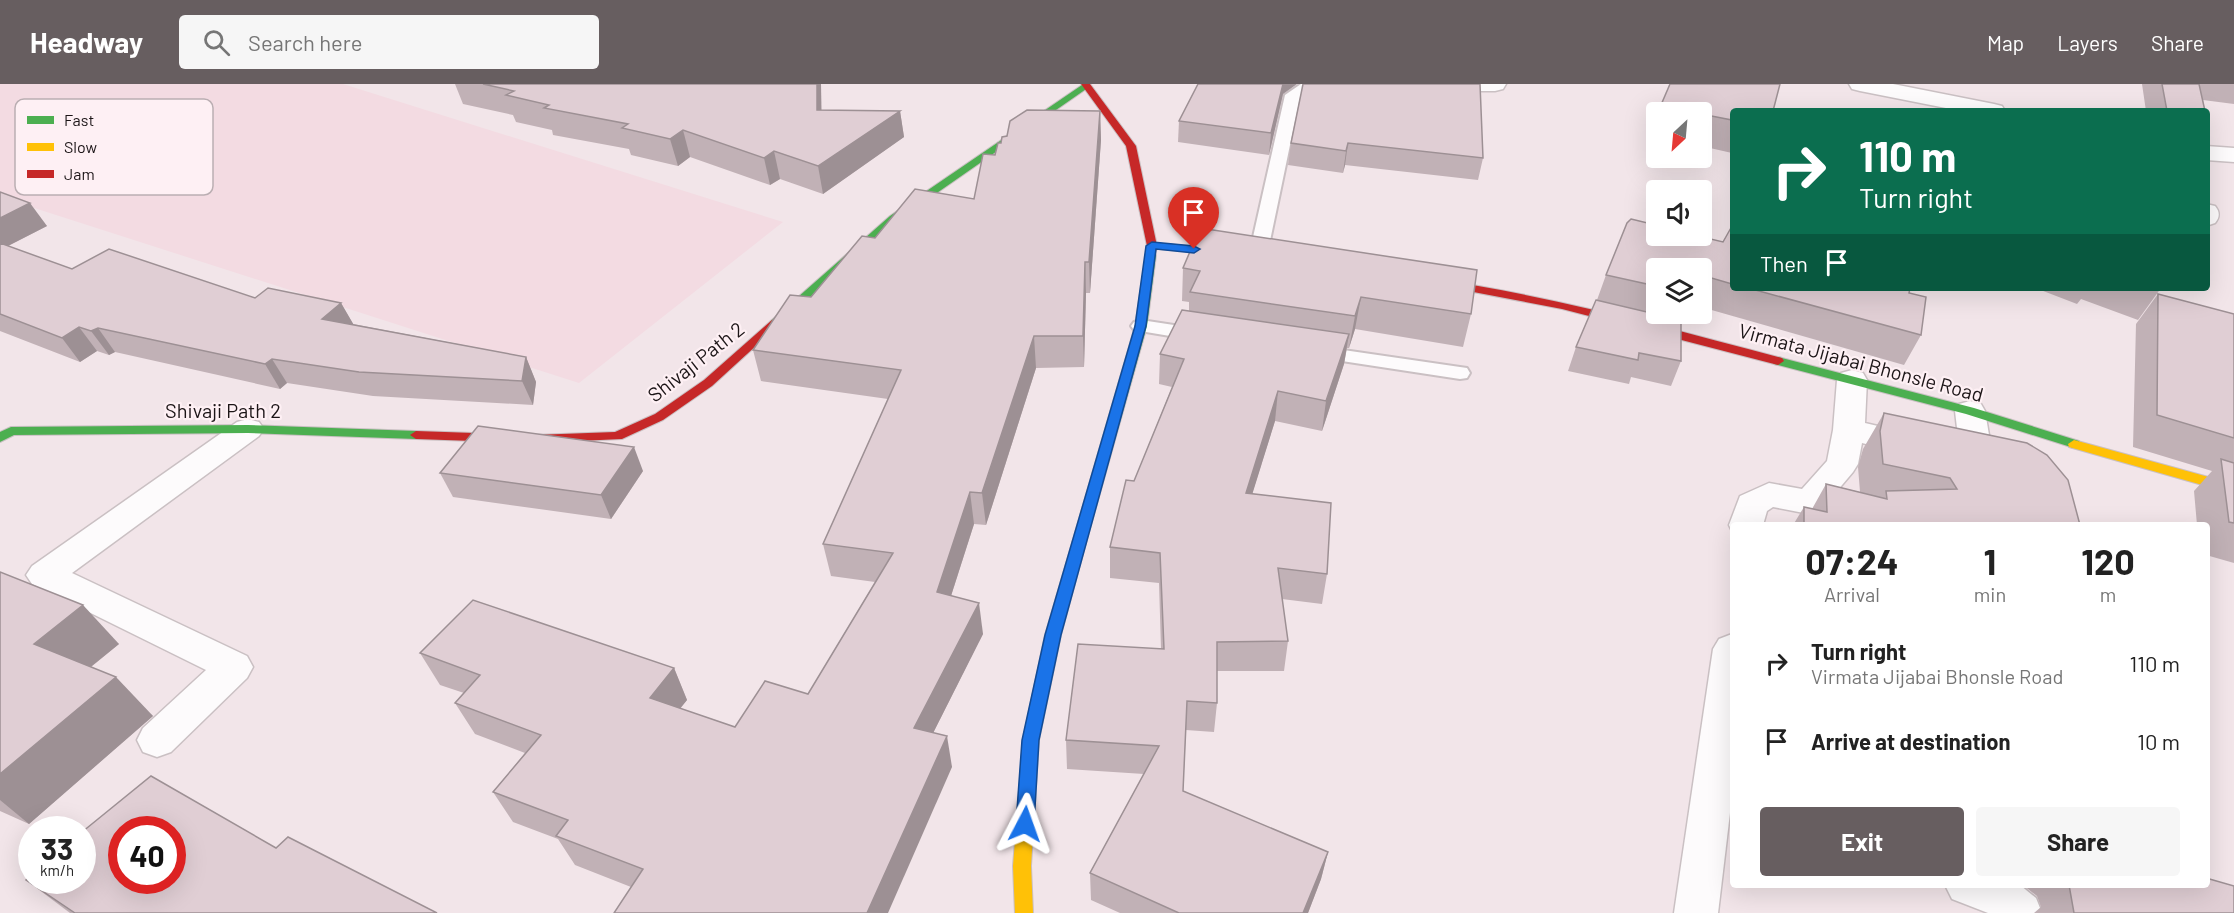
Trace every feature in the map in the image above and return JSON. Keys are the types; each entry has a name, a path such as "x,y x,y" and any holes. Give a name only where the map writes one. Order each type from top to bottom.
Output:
{"street":[{"path":"1392,84 1495,84"},
{"path":"1860,84 1979,108"},
{"path":"1024,913 1022,866 1031,740 1053,635 1141,326 1152,246 1131,146 1085,86"},
{"name":"Shivaji Path 2","path":"4,431 248,429 534,439 618,436 659,417 708,383 894,218 1085,86"},
{"path":"2210,153 2234,155"},
{"path":"1152,246 1264,255"},
{"name":"Virmata Jijabai Bhonsle Road","path":"1416,279 1473,287 1643,325 1970,411 2063,441 2234,489"},
{"path":"1809,502 1842,464 1849,430 1852,380"},
{"path":"1970,411 1977,459"},
{"path":"157,740 234,667 44,575 248,429"},
{"path":"1849,430 2009,466"},
{"path":"1747,522 1752,504 1769,495 1844,510"},
{"path":"1696,913 1721,811 1730,678"},
{"path":"1977,888 1999,895 2020,913"}],"lane":[{"path":"1264,255 1293,95 1312,84"},
{"path":"1141,326 1215,337"},
{"path":"1296,349 1460,373"}],"shaded area":[{"path":"0,84 343,84 783,222 579,383 0,197"}],"building":[{"path":"483,84 817,84 817,110 900,111 818,166 774,151 764,158 683,130 670,139 622,128 628,124 544,108 549,105 506,95 514,91"},
{"path":"1198,84 1283,84 1271,133 1179,121"},
{"path":"1303,84 1480,84 1483,158 1348,143 1346,151 1291,143"},
{"path":"1670,84 1780,84 1774,108 1730,108 1730,120 1712,116 1712,102 1662,102"},
{"path":"2162,84 2199,84 2204,108 2166,108"},
{"path":"1027,110 1100,111 1089,262 1085,262 1083,336 1034,336 982,493 970,492 937,592 979,603 914,728 947,736 867,913 614,913 643,869 556,836 568,820 493,792 541,735 455,703 480,675 420,653 473,600 674,668 650,698 735,727 765,681 808,694 893,553 823,544 901,370 753,350 790,295 811,297 862,236 875,238 915,189 974,199 983,154 995,155 998,143 1001,143 1002,137 1007,136 1010,121"},
{"path":"0,192 30,203 0,218"},
{"path":"1631,219 1646,223 1646,246 1712,246 1712,239 1723,242 1730,230 1730,283 1712,278 1712,258 1646,258 1646,284 1606,275 1627,223"},
{"path":"1200,228 1477,270 1471,314 1361,297 1355,316 1190,292 1200,271 1183,268"},
{"path":"0,243 72,269 109,249 255,298 268,288 341,303 322,319 526,357 522,381 359,372 272,359 265,364 98,328 91,331 79,327 62,338 0,314"},
{"path":"1759,291 1909,291 1909,293 1926,297 1921,335"},
{"path":"2158,294 2234,314 2234,438 2157,415"},
{"path":"1596,300 1646,312 1646,324 1681,324 1681,361 1639,353 1638,360 1576,347"},
{"path":"1182,310 1349,334 1326,401 1278,391 1246,493 1331,503 1327,574 1278,568 1288,641 1217,642 1217,703 1187,701 1183,791 1328,852 1303,913 1179,913 1090,873 1159,746 1066,740 1078,644 1164,649 1160,553 1110,547 1126,480 1134,481 1184,359 1160,354"},
{"path":"1884,413 2027,443 2047,455 2068,480 2079,522 1804,522 1804,507 1827,512 1826,484 1887,499 1886,491 1957,489 1950,478 1883,464 1880,431"},
{"path":"478,426 634,447 601,495 440,473"},
{"path":"2221,459 2234,463 2234,523 2229,522"},
{"path":"0,572 83,605 34,644 116,677 0,774"},
{"path":"151,776 276,848 288,837 437,913 75,913 47,894 96,894 96,821"},
{"path":"2210,879 2234,886 2234,913 2074,913 2070,888 2210,888"}],"traffic: fast":[{"path":"776,322 894,218 1085,87"},
{"path":"1152,246 1236,253"},
{"path":"1079,543 1141,326 1151,255"},
{"path":"1778,361 1970,411 2074,444"},
{"path":"0,438 11,431 248,429 416,435"}],"traffic: slow":[{"path":"2074,444 2234,489"},
{"path":"1024,913 1022,866 1031,740 1053,635 1079,543"}],"traffic: jam":[{"path":"1085,84 1131,146 1152,246 1151,255"},
{"path":"1430,281 1562,305 1778,361"},
{"path":"416,435 534,439 617,436 659,417 708,383 776,322"}],"route":[{"path":"1025,824 1031,740 1053,635 1141,326 1152,246 1194,249"}]}
